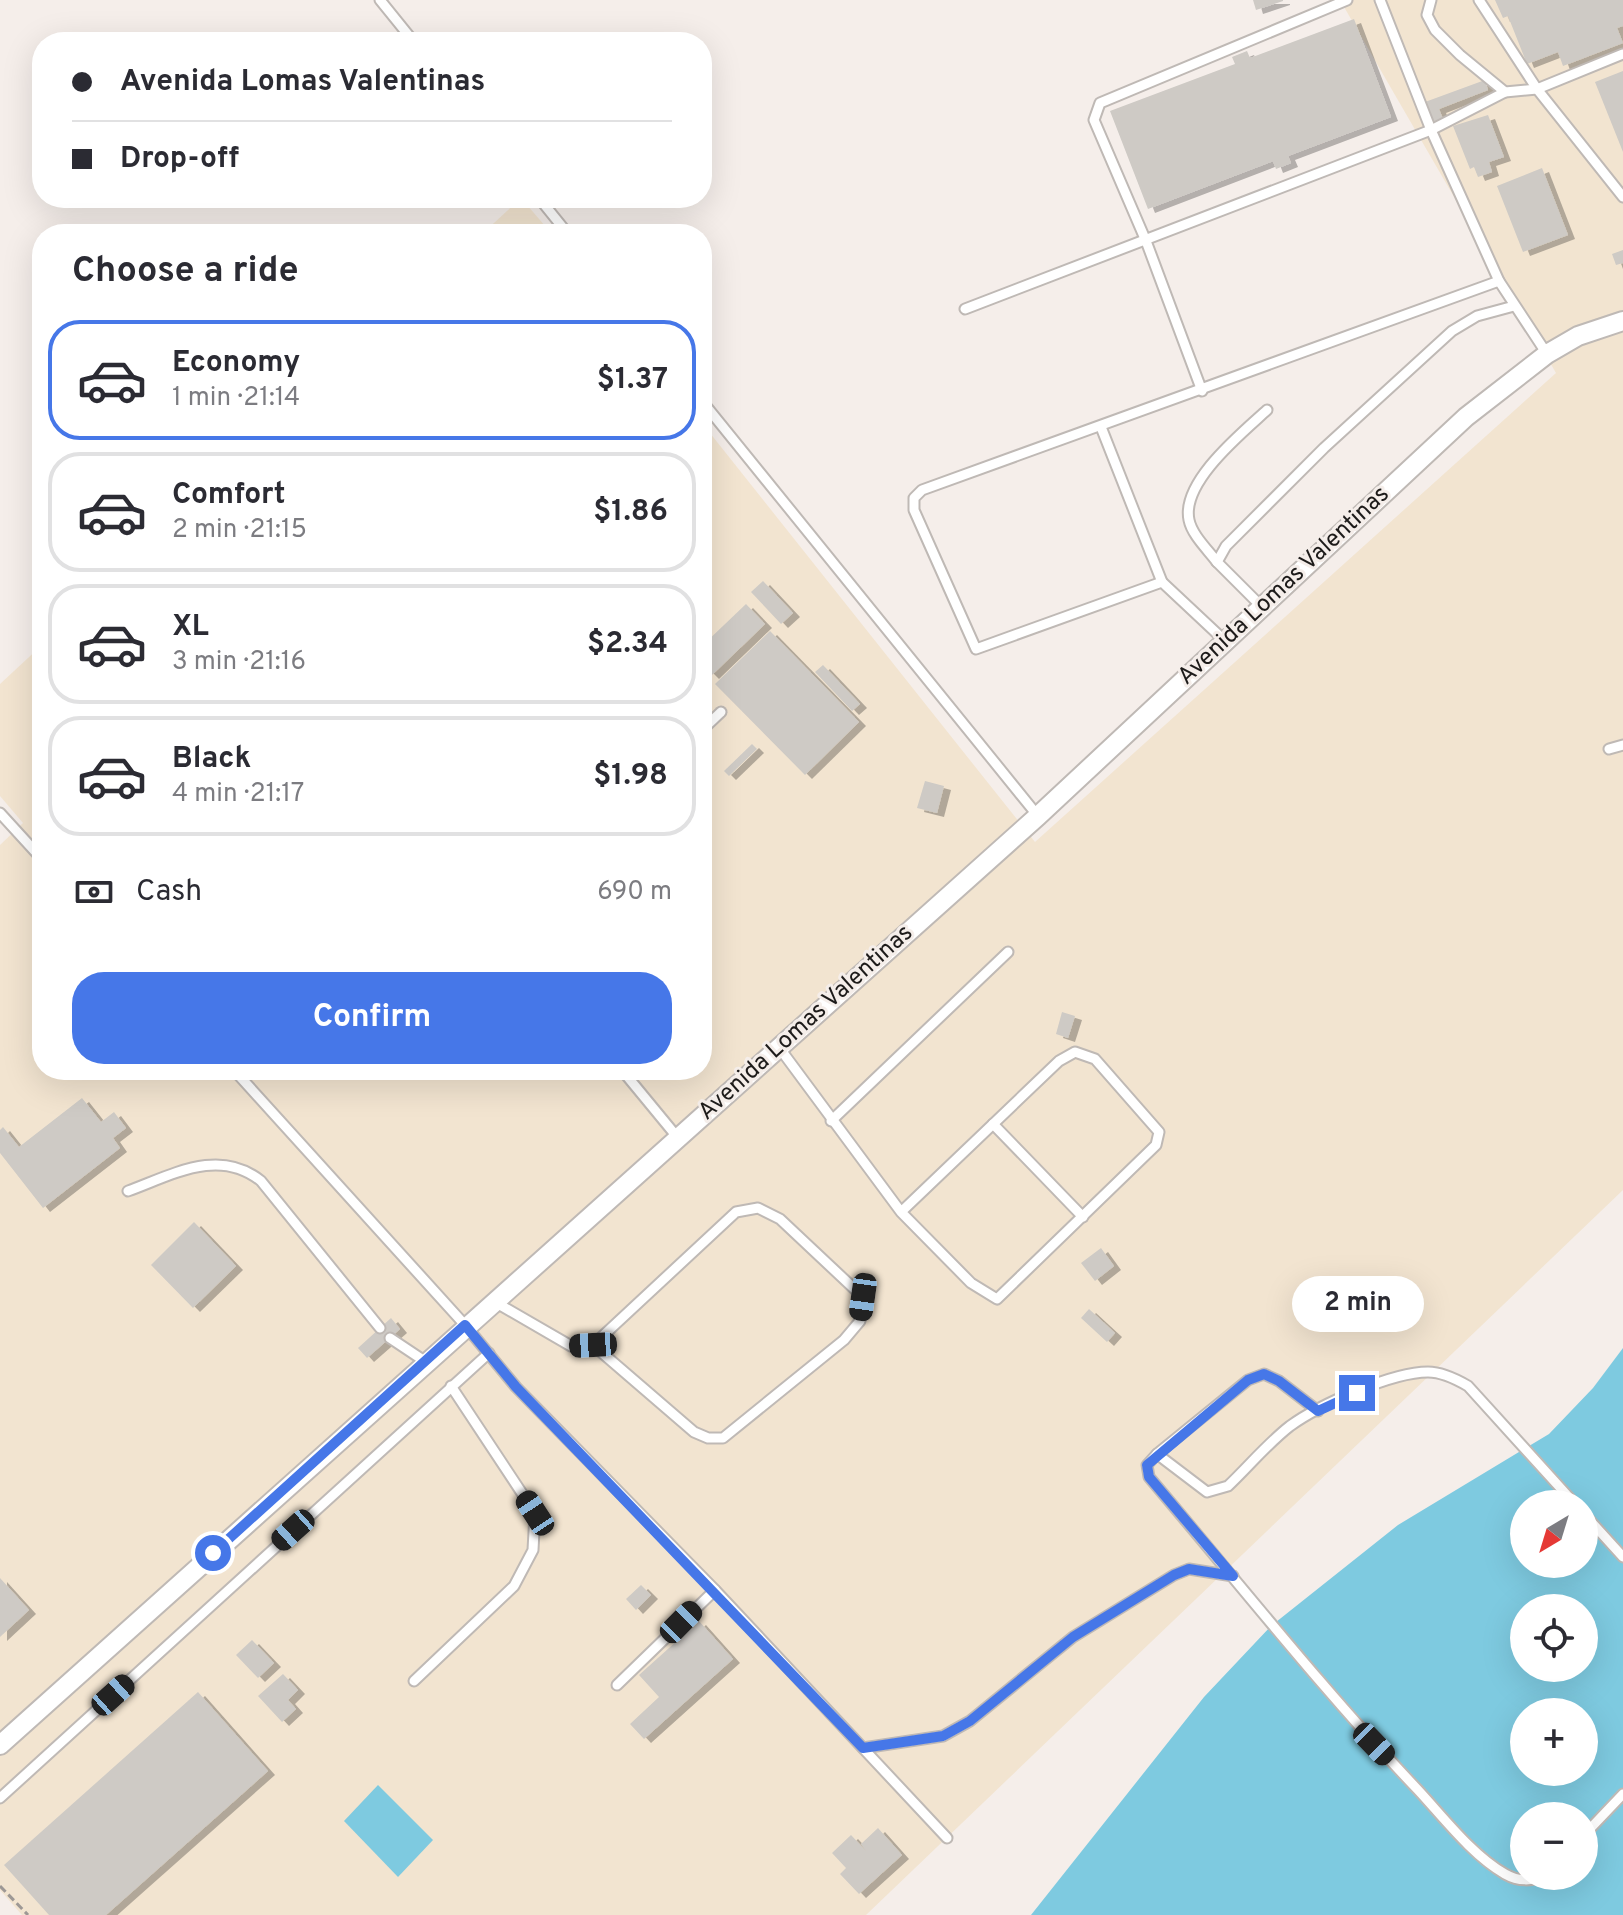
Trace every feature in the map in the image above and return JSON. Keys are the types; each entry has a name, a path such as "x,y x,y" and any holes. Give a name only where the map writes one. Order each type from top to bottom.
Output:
{"street":[{"name":"Avenida Lomas Valentinas","path":"0,1745 465,1325 495,1302 1038,816 1466,417 1547,354 1578,336 1623,321"}],"lane":[{"path":"380,0 406,32"},
{"path":"1202,391 1146,241 1094,120 1100,103 1347,0"},
{"path":"1380,0 1431,130 1499,281 1547,354"},
{"path":"1430,0 1427,15 1435,30 1505,92"},
{"path":"1479,0 1537,89 1623,197"},
{"path":"965,309 1431,130 1505,92 1537,89 1623,54"},
{"path":"547,208 560,224"},
{"path":"1162,582 976,649 914,510 914,498 922,490 1499,281"},
{"path":"1217,562 1241,529 1452,331 1477,316 1514,306"},
{"path":"1262,607 1217,562 1193,530 1189,505 1195,488 1223,450 1267,410"},
{"path":"712,413 1038,816"},
{"path":"1101,427 1162,582 1225,641"},
{"path":"712,721 721,712"},
{"path":"1609,749 1623,745"},
{"path":"0,813 32,848"},
{"path":"831,1121 1008,952"},
{"path":"778,1046 901,1212 971,1283 997,1299 1156,1145 1159,1137 1152,1123 1095,1059 1075,1052 1059,1061 901,1212"},
{"path":"243,1080 465,1325 516,1387 715,1590 947,1838"},
{"path":"631,1080 678,1138"},
{"path":"993,1124 1083,1217"},
{"path":"128,1191 205,1164 229,1163 249,1171 261,1181 380,1328"},
{"path":"495,1302 571,1346 593,1345 736,1212 758,1208 780,1219 863,1297 860,1321 844,1340 723,1438 708,1438 694,1432 593,1345"},
{"path":"390,1338 426,1362"},
{"path":"0,1798 489,1353"},
{"path":"1157,1454 1207,1492 1216,1492 1228,1486 1290,1426 1397,1378 1428,1372 1451,1376 1468,1386 1562,1490"},
{"path":"1318,1411 1279,1381 1264,1374 1248,1380 1157,1454 1147,1465 1149,1477 1374,1744 1492,1866 1510,1874"},
{"path":"414,1681 514,1586 533,1550 535,1513 451,1386"},
{"path":"1598,1529 1623,1557"},
{"path":"863,1748 943,1736 970,1721 1073,1637 1174,1575 1189,1569 1233,1576"},
{"path":"617,1685 715,1590"},
{"path":"1598,1820 1623,1794"}],"path":[{"path":"0,1886 28,1915"}],"shaded area":[{"path":"1340,0 1623,0 1623,1190 866,1915 22,1915 0,1890 0,845 23,823 0,796 0,684 32,654 32,1080 712,1080 712,436 1035,842 1556,373"},
{"path":"510,208 530,208 543,224 493,224"}],"water":[{"path":"1623,1348 1623,1915 1031,1915 1204,1697 1271,1626 1398,1525 1549,1434 1593,1388"},
{"path":"378,1785 433,1840 398,1877 344,1821"}],"building":[{"path":"1253,0 1283,0 1283,1 1256,10"},
{"path":"1495,0 1623,0 1623,26 1617,28 1623,43 1563,66 1558,52 1527,64 1508,16 1503,18"},
{"path":"1354,19 1391,117 1288,156 1291,163 1276,169 1273,161 1148,209 1110,111 1235,64 1232,57 1247,51 1250,58"},
{"path":"1623,71 1623,152 1595,82"},
{"path":"1485,80 1488,90 1439,109 1443,119 1434,123 1425,102"},
{"path":"1488,115 1504,157 1489,162 1492,172 1478,177 1474,167 1470,169 1453,126"},
{"path":"1542,168 1568,235 1523,252 1497,186"},
{"path":"1623,250 1623,263 1616,265 1612,254"},
{"path":"763,581 793,613 781,624 751,592"},
{"path":"746,604 765,624 712,675 712,636"},
{"path":"770,631 859,722 805,775 715,684"},
{"path":"823,665 860,704 852,711 815,672"},
{"path":"752,744 757,749 729,776 724,771"},
{"path":"925,781 944,786 937,813 917,808"},
{"path":"1062,1012 1075,1016 1068,1038 1056,1034"},
{"path":"82,1098 101,1122 114,1112 126,1128 113,1138 120,1148 43,1208 0,1153 0,1130 3,1127 19,1147"},
{"path":"194,1222 236,1266 193,1308 151,1265"},
{"path":"1101,1248 1114,1266 1095,1281 1081,1263"},
{"path":"1089,1309 1115,1333 1107,1342 1081,1318"},
{"path":"391,1318 400,1329 367,1358 358,1348"},
{"path":"0,1578 29,1610 0,1637"},
{"path":"641,1585 651,1595 636,1610 626,1599"},
{"path":"699,1621 733,1659 644,1739 630,1724 659,1697 639,1675"},
{"path":"252,1640 274,1663 258,1678 236,1655"},
{"path":"283,1674 298,1690 288,1700 296,1709 282,1722 258,1696"},
{"path":"198,1692 268,1771 106,1915 49,1915 4,1865"},
{"path":"878,1828 902,1855 859,1894 840,1874 846,1868 832,1853 851,1835 866,1851 861,1844"}],"route":[{"path":"213,1553 465,1325 516,1387 715,1590 863,1748 900,1744 943,1736 970,1721 1073,1637 1174,1575 1189,1569 1202,1569 1233,1576 1149,1477 1147,1465 1248,1380 1264,1374 1279,1381 1318,1411 1357,1393"}]}
